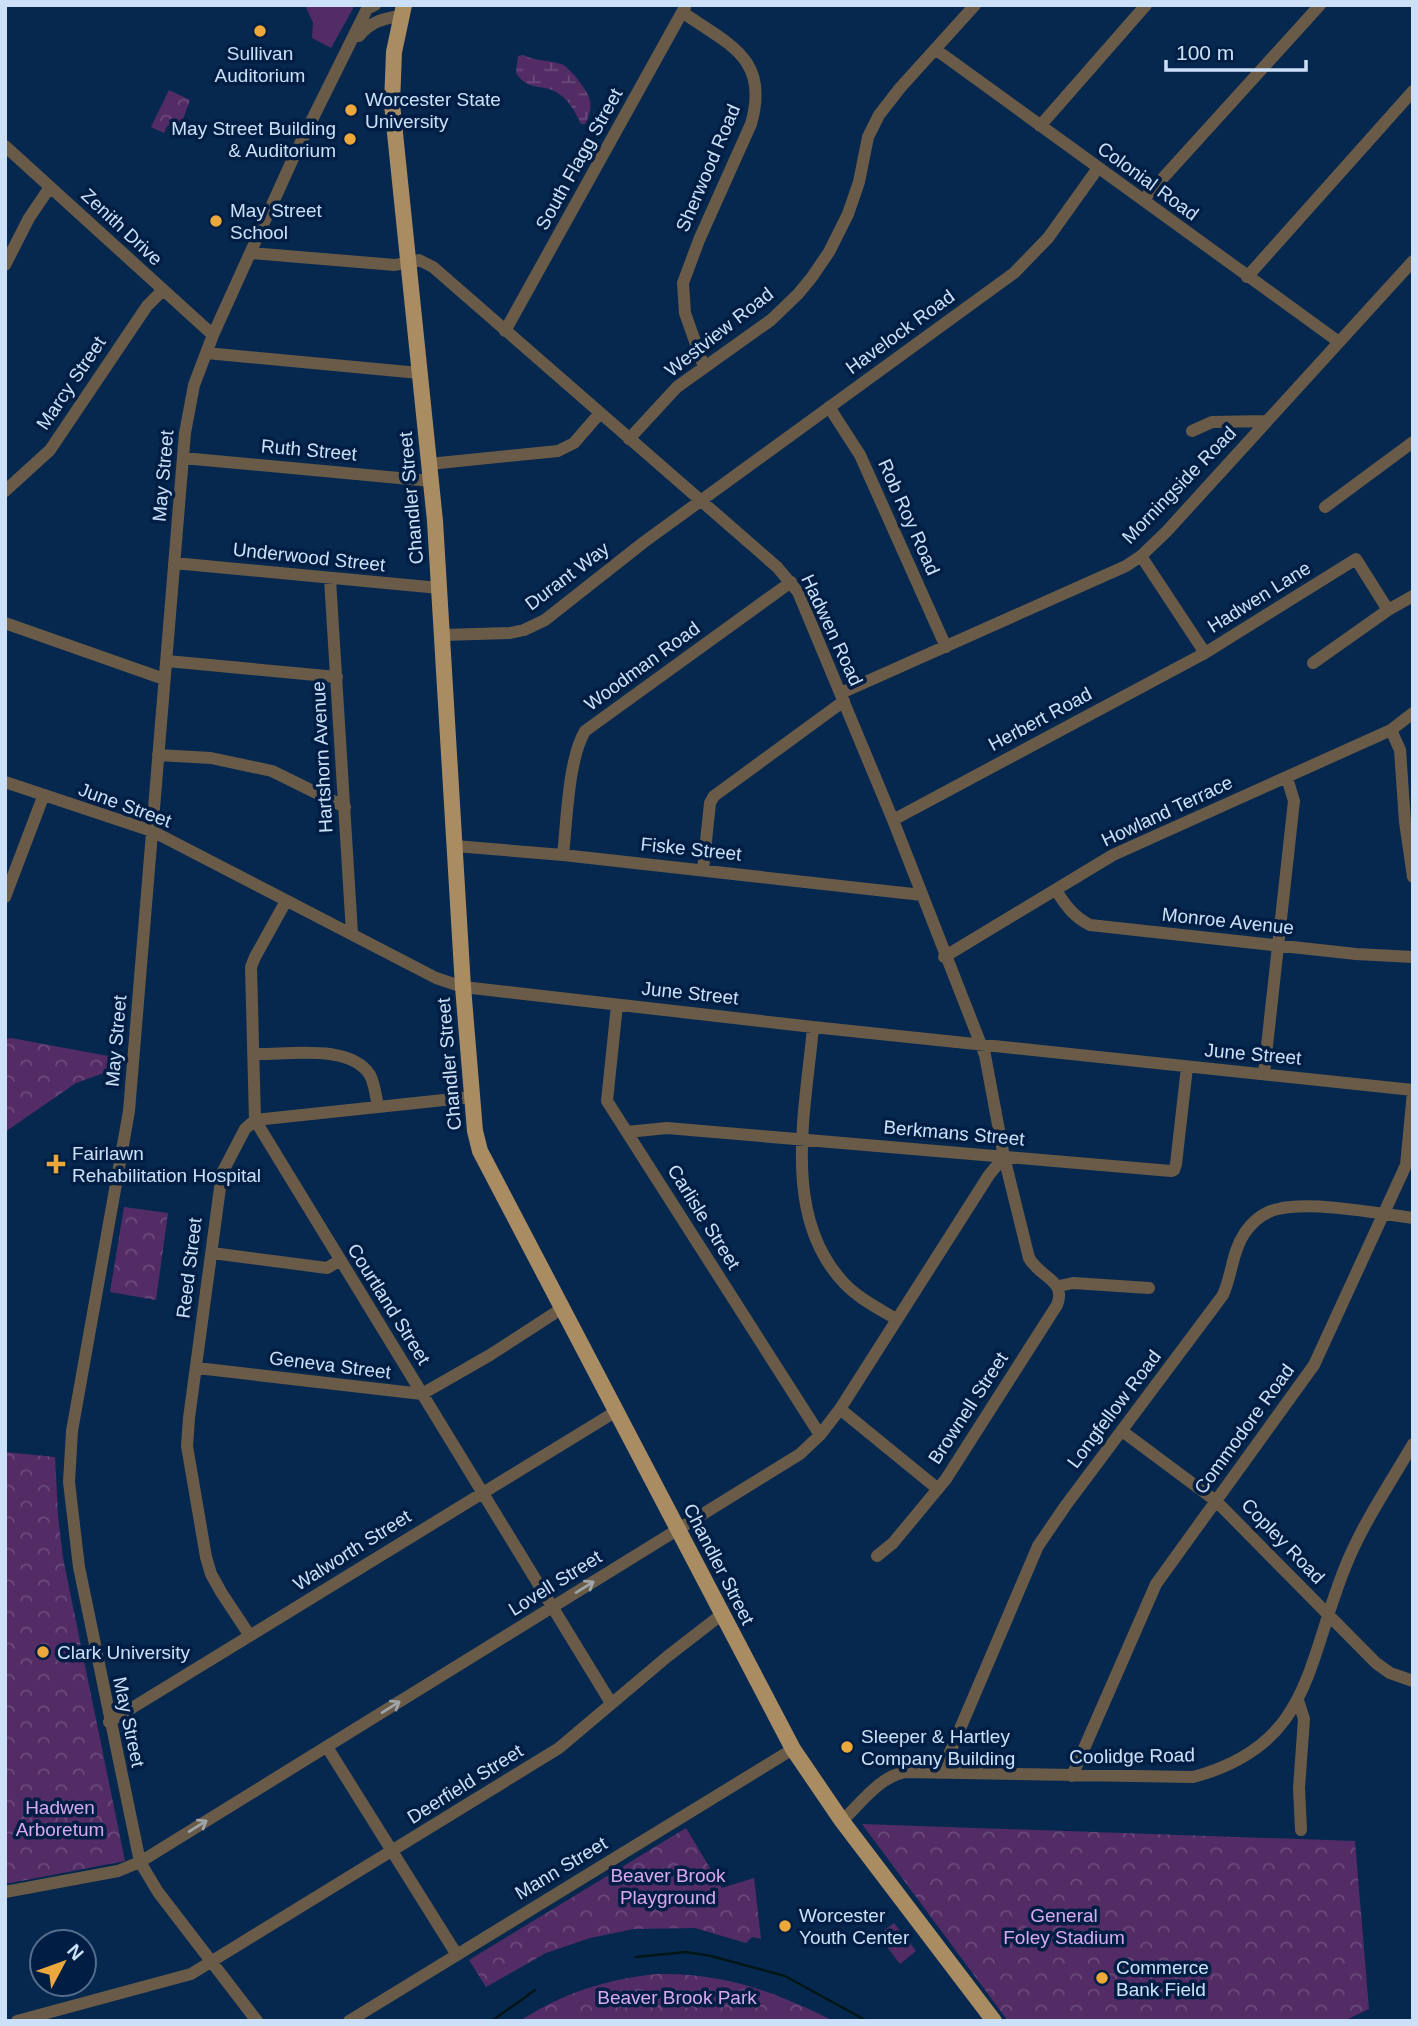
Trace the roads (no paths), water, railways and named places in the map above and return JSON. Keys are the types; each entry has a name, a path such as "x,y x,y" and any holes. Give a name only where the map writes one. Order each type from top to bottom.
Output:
{"main road":[{"name":"Chandler Street","path":"401,8 394,52 392,104 430,472 463,987 475,1131 480,1151 793,1749 842,1821 994,2021"}],"street":[{"name":"Westview Road","path":"629,439 669,396 783,309 820,266 854,199 873,125 900,88 975,5"},
{"path":"1040,126 1146,5"},
{"path":"1143,200 1320,5"},
{"name":"May Street","path":"257,2021 150,1880 140,1862 80,1574 69,1468 72,1431 129,1111 183,458 194,385 213,335 296,151 371,7"},
{"name":"May Street","path":"347,49 366,27 388,18 401,8"},
{"name":"South Flagg Street","path":"505,331 684,9"},
{"name":"Sherwood Road","path":"684,9 747,63 755,77 757,90 751,124 699,240 683,284 685,313 704,367"},
{"name":"Colonial Road","path":"935,49 1339,342"},
{"path":"1247,277 1413,91"},
{"name":"Zenith Drive","path":"5,146 213,335"},
{"name":"Havelock Road","path":"699,502 1025,263 1048,238 1098,168"},
{"path":"5,265 29,218 50,187"},
{"path":"251,253 395,265 409,262"},
{"name":"Hadwen Road","path":"409,262 423,261 433,267 791,582 802,601 893,820 979,1044"},
{"name":"Morningside Road","path":"704,870 710,803 713,796 842,697 1126,566 1141,556 1167,531 1413,261"},
{"name":"Marcy Street","path":"5,491 50,450 147,306 162,291"},
{"path":"206,353 419,373"},
{"name":"Rob Roy Road","path":"829,407 860,455 946,647"},
{"name":"Ruth Street","path":"183,458 430,472 558,451 574,443 600,414"},
{"path":"1192,431 1212,422 1267,421"},
{"path":"1325,507 1413,442"},
{"name":"Durant Way","path":"442,635 510,633 535,626 699,502"},
{"name":"Hadwen Lane","path":"1141,556 1205,653 1356,559 1388,610"},
{"name":"Underwood Street","path":"174,562 439,588"},
{"name":"Hartshorn Avenue","path":"330,579 352,933"},
{"name":"Woodman Road","path":"563,855 575,758 585,731 791,582"},
{"path":"1313,663 1388,610 1413,596"},
{"path":"5,623 164,680"},
{"name":"Herbert Road","path":"893,820 1205,653"},
{"path":"166,660 337,677"},
{"name":"Howland Terrace","path":"944,957 1112,855 1391,730 1413,713"},
{"path":"1391,730 1400,750 1405,822 1413,877"},
{"path":"158,755 211,758 272,771 345,807"},
{"path":"1264,1073 1294,801 1287,778"},
{"name":"June Street","path":"5,782 152,831 436,978 463,987 1413,1091"},
{"path":"5,897 43,796"},
{"name":"Fiske Street","path":"455,846 563,855 922,895"},
{"name":"Monroe Avenue","path":"1056,890 1071,912 1090,925 1278,946 1413,957"},
{"name":"Courtland Street","path":"286,901 251,967 255,1120 611,1703"},
{"name":"Carlisle Street","path":"617,1004 607,1101 820,1435"},
{"path":"813,1027 802,1141 806,1205 812,1230 821,1250 844,1283 860,1297 896,1319"},
{"path":"979,1044 985,1055 1004,1157 1029,1258 1038,1271 1059,1286 1073,1283 1149,1288"},
{"path":"254,1054 327,1054 353,1059 370,1076 378,1108"},
{"name":"Berkmans Street","path":"627,1132 667,1128 1174,1170 1186,1067"},
{"name":"Commodore Road","path":"1072,1776 1156,1584 1314,1365 1406,1165 1413,1091"},
{"path":"255,1120 472,1097"},
{"name":"Reed Street","path":"250,1636 211,1574 202,1541 187,1446 222,1173 246,1129 255,1120"},
{"name":"Lovell Street","path":"5,1892 118,1871 140,1862 791,1460 820,1435 841,1409 989,1175 1004,1157"},
{"name":"Longfellow Road","path":"942,1771 1038,1546 1066,1504 1223,1295 1231,1278 1237,1247 1252,1223 1272,1211 1309,1206 1413,1218"},
{"path":"212,1253 327,1268 339,1261"},
{"name":"Brownell Street","path":"877,1556 893,1544 938,1489 1057,1305 1060,1298 1059,1286"},
{"path":"422,1394 561,1309"},
{"name":"Geneva Street","path":"197,1368 422,1394"},
{"path":"841,1409 938,1489"},
{"name":"Walworth Street","path":"109,1722 615,1412"},
{"name":"Copley Road","path":"1122,1431 1216,1501 1377,1663 1390,1673 1413,1681"},
{"name":"Coolidge Road","path":"842,1821 893,1774 915,1770 1193,1777 1218,1771 1242,1760 1278,1729 1298,1700 1311,1670 1344,1569 1362,1532 1413,1444"},
{"name":"Deerfield Street","path":"17,2021 191,1974 559,1748 721,1615"},
{"path":"1298,1700 1304,1719 1299,1788 1301,1830"},
{"path":"327,1746 457,1955"},
{"name":"Mann Street","path":"349,2021 793,1749"}],"waterway":[{"path":"636,1957 686,1952 785,1976 867,2021"},
{"path":"492,2021 535,1990"}],"place":[{"name":"Sullivan Auditorium","path":"260,31"},
{"name":"Worcester State University","path":"351,110"},
{"name":"May Street Building & Auditorium","path":"350,139"},
{"name":"May Street School","path":"216,221"},
{"name":"Fairlawn Rehabilitation Hospital","path":"56,1164"},
{"name":"Clark University","path":"43,1652"},
{"name":"Sleeper & Hartley Company Building","path":"847,1747"},
{"name":"Worcester Youth Center","path":"785,1926"},
{"name":"Commerce Bank Field","path":"1102,1978"}],"park label":[{"name":"Hadwen Arboretum","path":"60,1818"},
{"name":"Beaver Brook Playground","path":"668,1886"},
{"name":"General Foley Stadium","path":"1064,1926"},
{"name":"Beaver Brook Park","path":"677,1997"}]}
